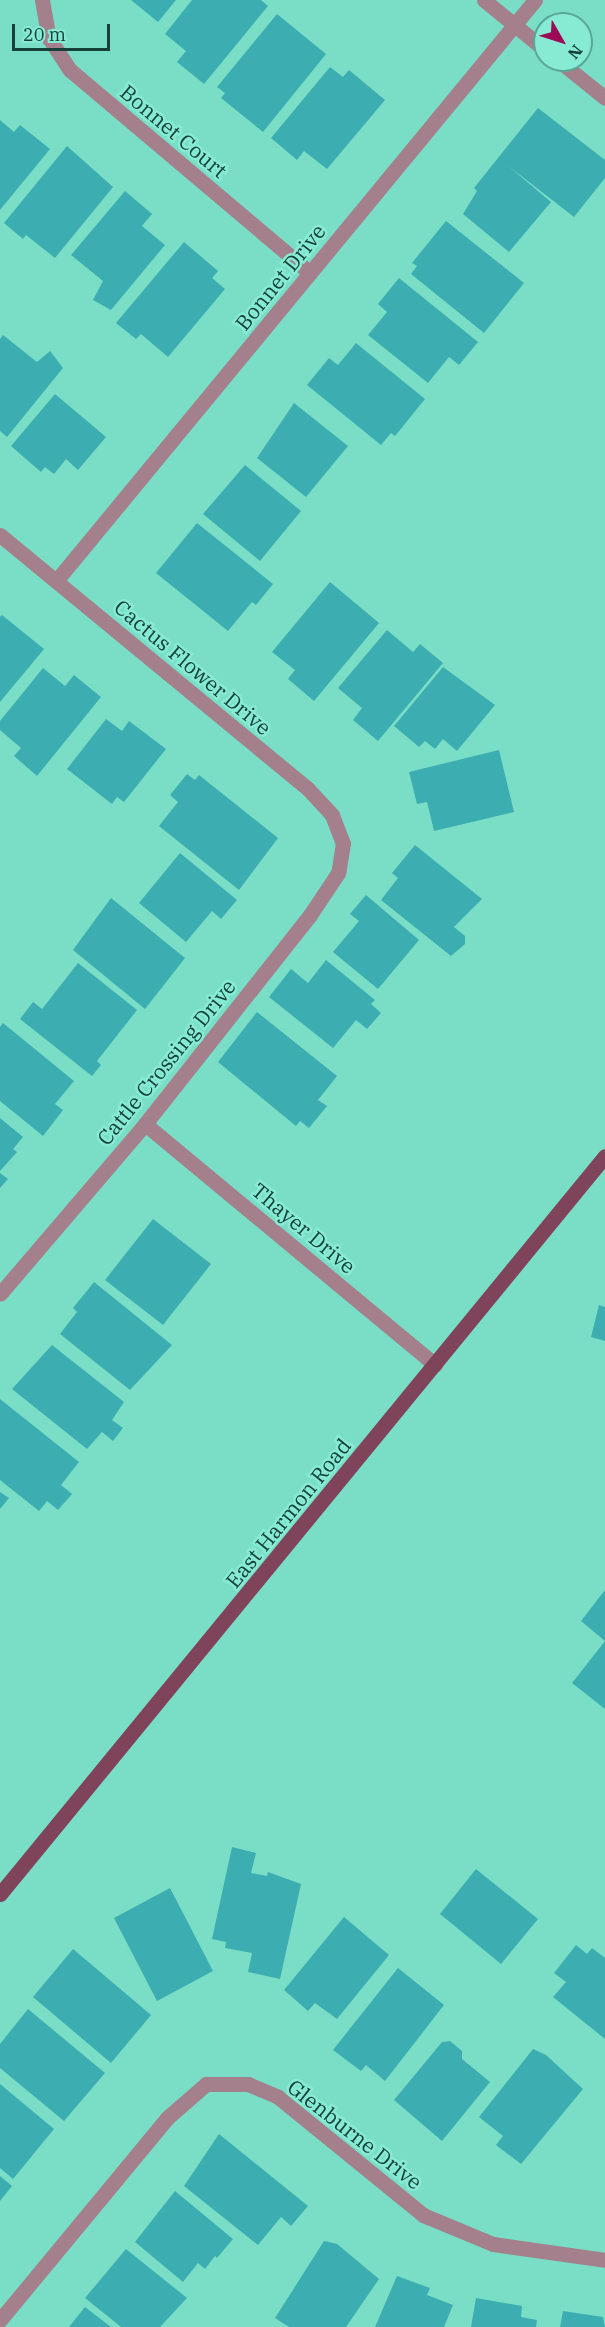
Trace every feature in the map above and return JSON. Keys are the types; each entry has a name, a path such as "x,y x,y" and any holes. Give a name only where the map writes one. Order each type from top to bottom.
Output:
{"main road":[{"name":"East Harmon Road","path":"0,1894 605,1156"}],"street":[{"name":"Bonnet Court","path":"42,0 50,38 70,70 310,273"},
{"path":"484,0 533,40"},
{"name":"Bonnet Drive","path":"56,581 535,0"},
{"path":"573,72 605,98"},
{"name":"Cactus Flower Drive","path":"0,535 308,789 332,815 343,843"},
{"name":"Cattle Crossing Drive","path":"0,1294 145,1124 310,915 338,873 343,843"},
{"name":"Thayer Drive","path":"145,1124 435,1365"},
{"name":"Glenburne Drive","path":"0,2320 167,2118 207,2084 248,2084 278,2097 423,2215 493,2244 605,2260"}],"building":[{"path":"131,0 176,0 158,22"},
{"path":"192,0 261,0 268,6 204,84 177,62 186,51 165,34"},
{"path":"277,14 326,54 263,132 221,98 225,93 217,87"},
{"path":"330,67 343,77 349,70 385,100 327,169 304,151 297,160 271,138"},
{"path":"538,108 605,160 605,178 574,217 507,165 551,202 509,252 463,214 477,191 474,188"},
{"path":"0,120 14,132 20,125 50,149 0,210"},
{"path":"67,146 113,187 55,258 26,235 23,239 4,223"},
{"path":"125,191 152,214 142,226 165,245 111,310 93,300 103,281 71,255"},
{"path":"446,221 524,283 484,333 411,274 417,266 412,263"},
{"path":"184,242 218,271 212,278 225,289 168,357 141,334 136,339 116,323"},
{"path":"399,278 478,342 459,365 449,357 428,383 368,335 387,312 378,304"},
{"path":"3,335 37,362 50,351 63,368 7,437 0,431 0,339"},
{"path":"356,343 425,399 395,436 391,433 381,445 307,385 329,358 338,365"},
{"path":"55,394 106,437 78,470 66,459 54,474 45,467 41,472 11,446"},
{"path":"294,403 348,446 306,497 257,458"},
{"path":"245,465 301,511 260,561 203,514"},
{"path":"197,523 273,584 256,605 252,602 228,631 156,573"},
{"path":"330,582 379,623 314,701 288,679 295,670 272,652"},
{"path":"2,615 44,649 0,702 0,617"},
{"path":"387,630 413,652 420,644 443,663 378,741 353,720 362,708 338,688"},
{"path":"443,667 495,705 457,751 443,739 435,749 425,741 419,747 394,726"},
{"path":"43,668 65,686 74,675 101,697 37,776 14,756 21,748 0,730 0,721"},
{"path":"106,719 122,731 129,721 166,749 124,802 117,797 112,804 67,769"},
{"path":"499,750 514,812 434,831 427,802 417,804 409,772"},
{"path":"187,774 195,780 199,775 278,838 239,890 159,826 178,802 170,795"},
{"path":"415,845 482,899 454,927 465,936 465,944 451,956 381,900 398,878 392,873"},
{"path":"180,853 237,900 221,919 212,911 186,942 139,903"},
{"path":"366,895 419,940 378,989 333,952 359,921 350,914"},
{"path":"111,898 185,958 145,1009 73,950"},
{"path":"326,960 375,1000 371,1004 381,1013 367,1029 356,1020 333,1048 269,997 291,969 308,983"},
{"path":"78,963 137,1010 97,1061 101,1065 92,1076 20,1019 33,1002 42,1009"},
{"path":"257,1012 337,1076 318,1100 327,1106 309,1128 300,1121 296,1126 218,1062"},
{"path":"3,1023 74,1081 55,1104 63,1110 43,1136 0,1101 0,1027"},
{"path":"0,1118 23,1137 13,1149 17,1152 0,1171"},
{"path":"0,1173 8,1179 0,1188"},
{"path":"153,1219 211,1264 163,1325 105,1280"},
{"path":"94,1282 172,1345 130,1390 60,1334 77,1312 73,1308"},
{"path":"599,1305 605,1307 605,1341 591,1337"},
{"path":"52,1345 124,1402 112,1420 123,1428 113,1441 102,1432 87,1449 12,1389"},
{"path":"0,1399 79,1462 61,1485 72,1494 58,1510 47,1501 39,1511 0,1480"},
{"path":"0,1492 9,1498 0,1509"},
{"path":"605,1590 605,1641 581,1621"},
{"path":"605,1641 605,1709 572,1683"},
{"path":"232,1847 256,1853 251,1873 267,1876 268,1872 301,1884 280,1979 248,1972 252,1953 225,1948 226,1942 212,1939"},
{"path":"476,1869 538,1919 501,1964 440,1914"},
{"path":"170,1888 213,1971 157,2001 114,1918"},
{"path":"344,1917 389,1955 337,2019 315,2003 308,2011 284,1990"},
{"path":"576,1945 587,1954 592,1948 605,1958 605,2039 553,1997 566,1982 554,1973"},
{"path":"73,1949 151,2015 111,2063 33,1997"},
{"path":"398,1968 444,2005 385,2081 366,2065 361,2071 333,2050"},
{"path":"28,2009 105,2073 64,2121 0,2068 0,2044"},
{"path":"450,2041 462,2051 462,2059 490,2082 442,2141 394,2100 442,2042"},
{"path":"533,2049 546,2055 583,2089 521,2164 496,2145 503,2136 479,2117"},
{"path":"0,2084 54,2129 13,2179 0,2168"},
{"path":"219,2134 308,2206 291,2226 281,2217 258,2245 184,2186"},
{"path":"0,2176 12,2186 0,2201"},
{"path":"175,2191 233,2239 205,2269 198,2263 183,2282 135,2242"},
{"path":"324,2241 337,2244 379,2279 346,2327 289,2327 275,2318"},
{"path":"126,2249 187,2298 160,2327 121,2327 85,2298"},
{"path":"397,2276 430,2288 427,2295 453,2305 444,2327 375,2327"},
{"path":"476,2298 522,2306 521,2317 537,2320 536,2327 471,2327"},
{"path":"85,2307 111,2327 69,2327"},
{"path":"563,2311 603,2317 605,2327 560,2327"}]}
